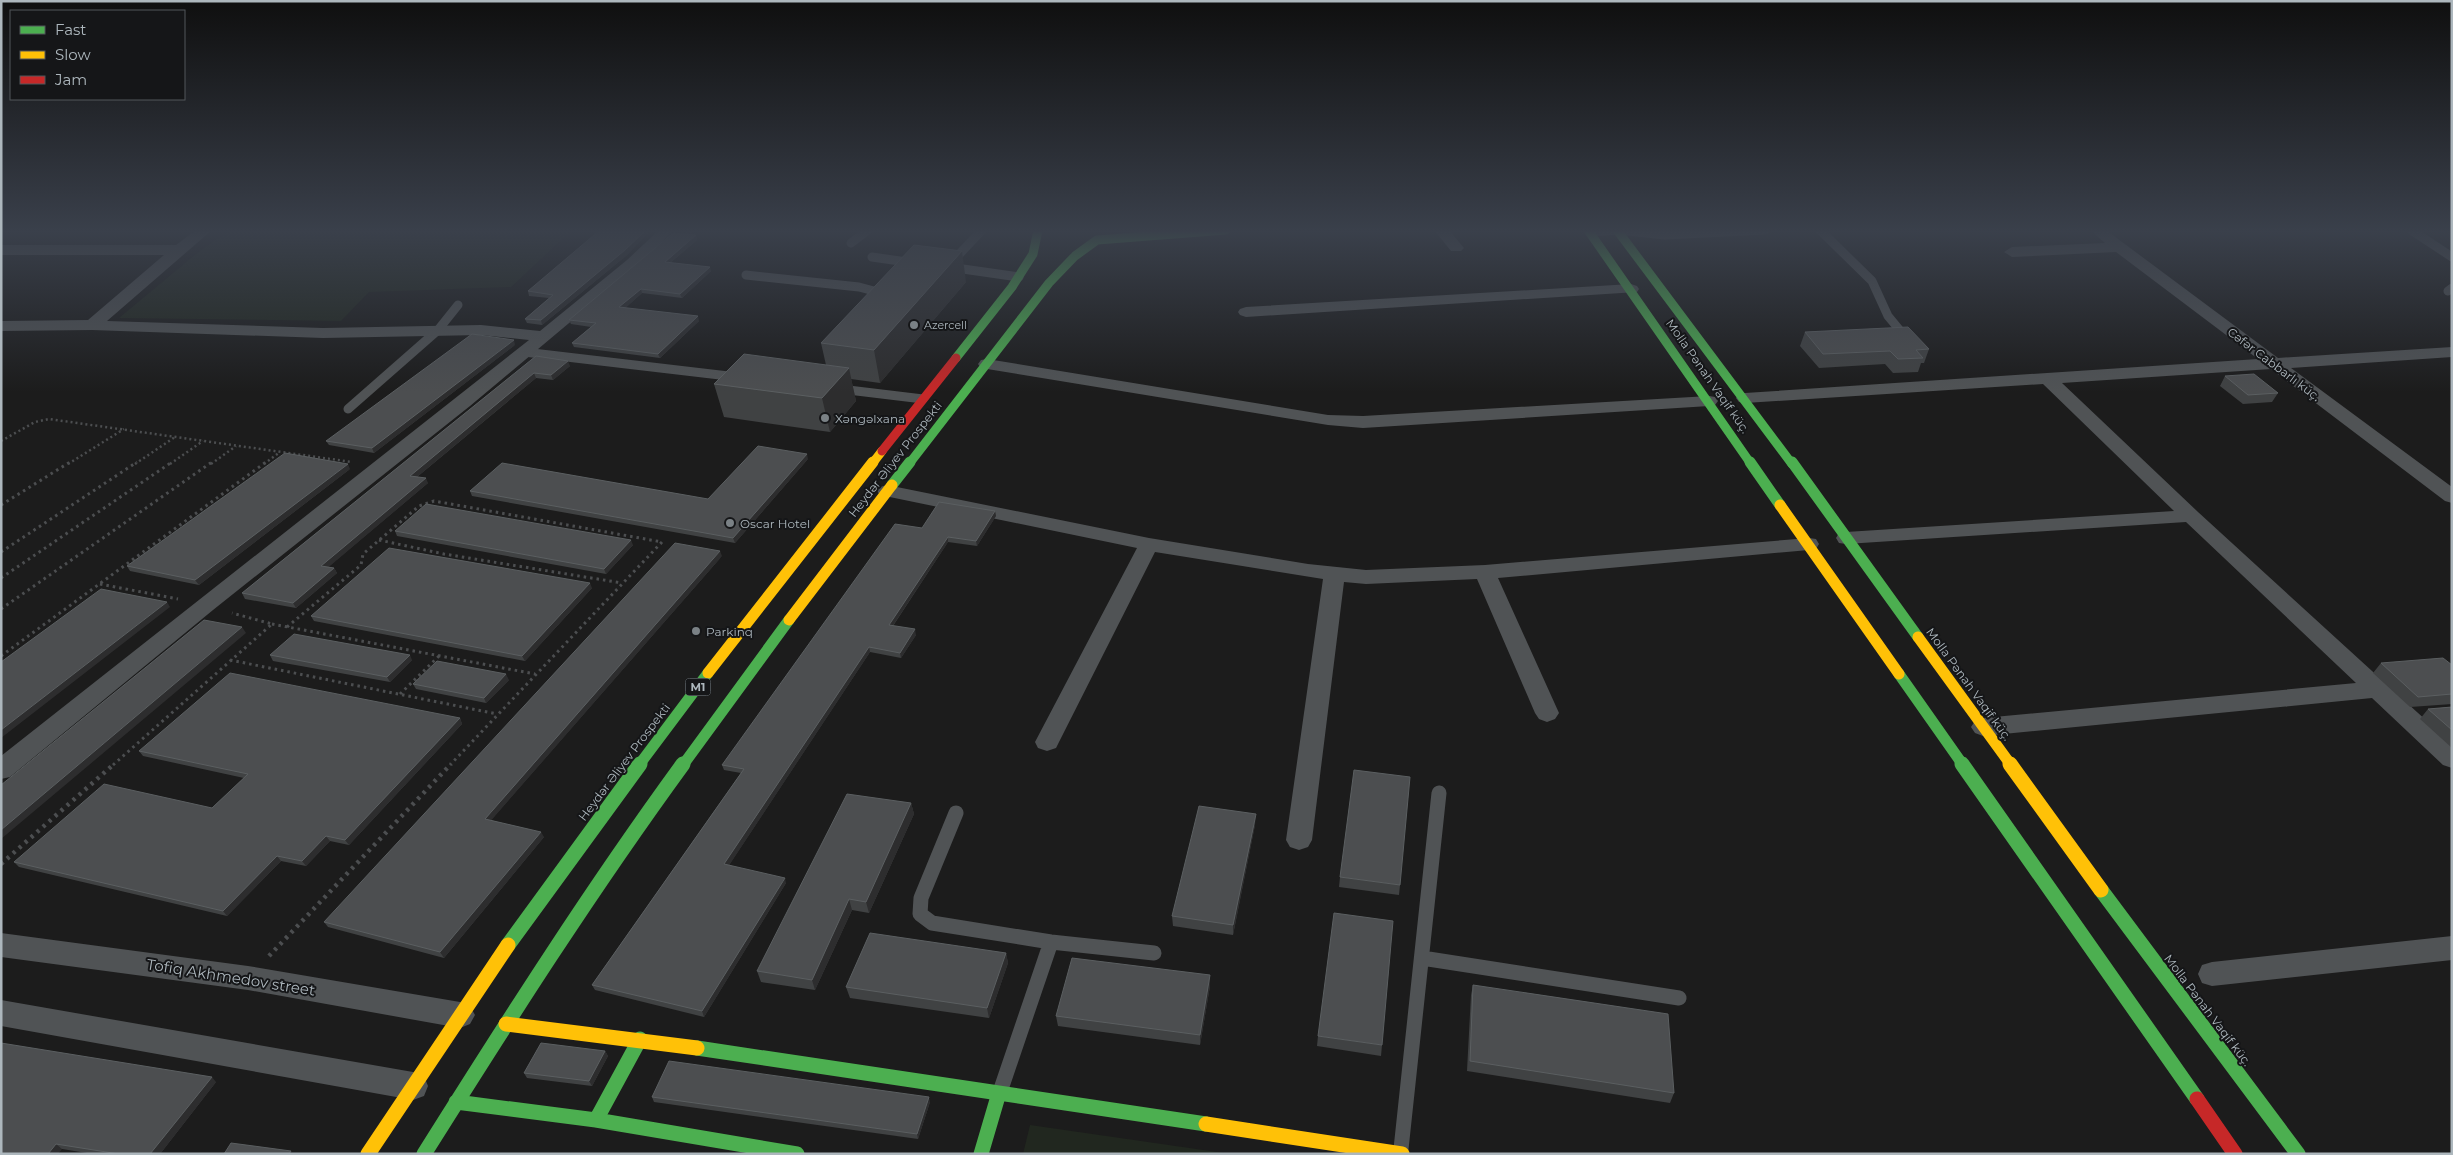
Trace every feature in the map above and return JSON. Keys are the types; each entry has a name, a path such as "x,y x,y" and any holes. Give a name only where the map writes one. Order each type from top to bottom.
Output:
{"main road":[{"name":"Heydər Əliyev Prospekti","path":"368,1154 460,1015 615,796 854,485 1014,284"},
{"name":"Heydər Əliyev Prospekti","path":"424,1154 576,916 654,802 887,491 1048,284"},
{"name":"Molla Pənah Vaqif küç.","path":"1626,284 2234,1154"},
{"name":"Molla Pənah Vaqif küç.","path":"1658,284 1745,398 1983,727 2298,1154"},
{"path":"506,1024 640,1039 1402,1154"},
{"path":"596,1120 640,1039"},
{"path":"981,1154 999,1093"},
{"path":"456,1102 596,1120 797,1154"}],"street":[{"path":"92,325 140,284"},
{"path":"1,770 607,284"},
{"name":"Cəfər Cabbarlı küç.","path":"2169,284 2452,497"},
{"path":"1246,312 1630,289"},
{"path":"1,326 92,325 323,333 481,330 543,336"},
{"path":"1745,398 2452,352"},
{"path":"987,364 1328,420 1362,422 1389,422 1709,401"},
{"path":"2048,379 2191,516 2452,759"},
{"path":"887,491 1148,544 1334,575 1366,577 1485,572 1809,544"},
{"path":"1846,538 2191,516"},
{"path":"1047,742 1148,544"},
{"path":"1485,572 1547,712"},
{"path":"1299,840 1334,575"},
{"path":"1983,727 2376,689"},
{"name":"Tofiq Akhmedov street","path":"1,945 248,978 460,1015"},
{"path":"2212,974 2452,948"},
{"path":"1,1013 412,1086"}],"lane":[{"path":"830,284 859,287 874,291 879,295 878,301 872,308"},
{"path":"1874,284 1888,316 1912,345"},
{"path":"348,409 438,330 458,304"},
{"path":"524,352 747,378"},
{"path":"834,389 923,399"},
{"path":"1402,1154 1439,793"},
{"path":"956,813 921,898 920,914 932,923 1051,942 1154,953"},
{"path":"999,1093 1051,942"},
{"path":"1422,958 1679,998"}],"path":[{"path":"1,441 35,422 49,418 382,466"},
{"path":"1,505 124,429"},
{"path":"1,552 176,437"},
{"path":"1,578 204,440"},
{"path":"1,609 236,445"},
{"path":"1,656 280,452"},
{"path":"248,978 662,542 434,501 419,506 379,540 363,554 361,565 287,626"},
{"path":"379,540 444,554 622,583"},
{"path":"100,584 205,605 272,624 535,674"},
{"path":"1,864 272,624"},
{"path":"400,694 439,656"},
{"path":"230,660 497,714"}],"shaded area":[{"path":"160,284 514,284 511,287 369,292 341,321 119,318"},
{"path":"1030,1125 1231,1154 1023,1154"}],"building":[{"path":"536,284 584,284 541,320 525,319 553,295 528,291"},
{"path":"612,284 691,284 680,294 641,289 619,307 698,316 658,354 572,343 596,323 569,320"},
{"path":"877,284 933,284 874,350 821,343"},
{"path":"1908,327 1929,349 1916,350 1923,358 1898,359 1890,351 1823,354 1805,332"},
{"path":"472,334 514,340 372,448 326,441"},
{"path":"744,354 849,368 822,398 714,384"},
{"path":"536,356 568,361 551,375 534,373 410,476 426,478 321,566 334,568 293,603 242,593"},
{"path":"2254,374 2278,393 2248,395 2225,376"},
{"path":"758,446 807,454 733,538 470,491 502,463 708,499"},
{"path":"285,453 348,464 195,580 127,566"},
{"path":"939,502 995,511 976,541 948,537 889,625 915,629 900,653 869,647 724,864 785,878 702,1011 592,985 744,769 722,765 895,524 922,528"},
{"path":"426,504 631,540 604,569 395,531"},
{"path":"675,543 720,551 485,819 541,832 440,952 324,922"},
{"path":"389,548 590,583 522,656 311,616"},
{"path":"101,589 167,602 1,730 1,662"},
{"path":"204,620 242,627 1,830 1,785"},
{"path":"294,634 410,655 387,677 270,655"},
{"path":"2443,658 2452,665 2452,694 2418,697 2381,663"},
{"path":"437,661 506,674 484,698 413,684"},
{"path":"230,673 460,718 345,840 326,836 302,861 277,856 223,911 14,862 104,784 212,808 248,774 139,751"},
{"path":"2452,707 2452,730 2428,709"},
{"path":"1354,770 1410,777 1400,885 1340,877"},
{"path":"847,794 911,803 866,902 849,899 812,980 757,971"},
{"path":"1199,806 1256,814 1233,925 1172,916"},
{"path":"1334,913 1393,921 1382,1045 1318,1036"},
{"path":"870,933 1006,953 987,1008 846,987"},
{"path":"1072,958 1210,975 1200,1035 1056,1016"},
{"path":"1473,985 1668,1014 1674,1093 1470,1061"},
{"path":"1,1043 212,1077 150,1154 119,1154 56,1144 48,1154 1,1154"},
{"path":"541,1043 605,1051 589,1081 524,1073"},
{"path":"669,1061 929,1097 917,1134 652,1097"},
{"path":"231,1143 291,1151 289,1154 224,1154"}],"traffic: fast":[{"path":"956,358 1014,284"},
{"path":"892,485 1048,284"},
{"path":"1626,284 1780,505"},
{"path":"1658,284 1745,398 1918,637"},
{"path":"424,1154 536,976 624,845 789,620"},
{"path":"508,945 583,840 708,673"},
{"path":"1899,674 2197,1099"},
{"path":"2101,890 2298,1154"},
{"path":"596,1120 640,1039"},
{"path":"697,1048 1206,1124"},
{"path":"981,1154 999,1093"},
{"path":"456,1102 596,1120 797,1154"}],"traffic: slow":[{"path":"708,673 882,451"},
{"path":"789,620 892,485"},
{"path":"1780,505 1899,674"},
{"path":"1918,637 2101,890"},
{"path":"368,1154 508,945"},
{"path":"506,1024 697,1048"},
{"path":"1206,1124 1402,1154"}],"traffic: jam":[{"path":"882,451 956,358"},
{"path":"2197,1099 2235,1154"}],"place":[{"name":"Azercell","path":"914,325"},
{"name":"Xəngəlxana","path":"825,418"},
{"name":"Oscar Hotel","path":"730,523"},
{"name":"Parkinq","path":"696,631"}]}
